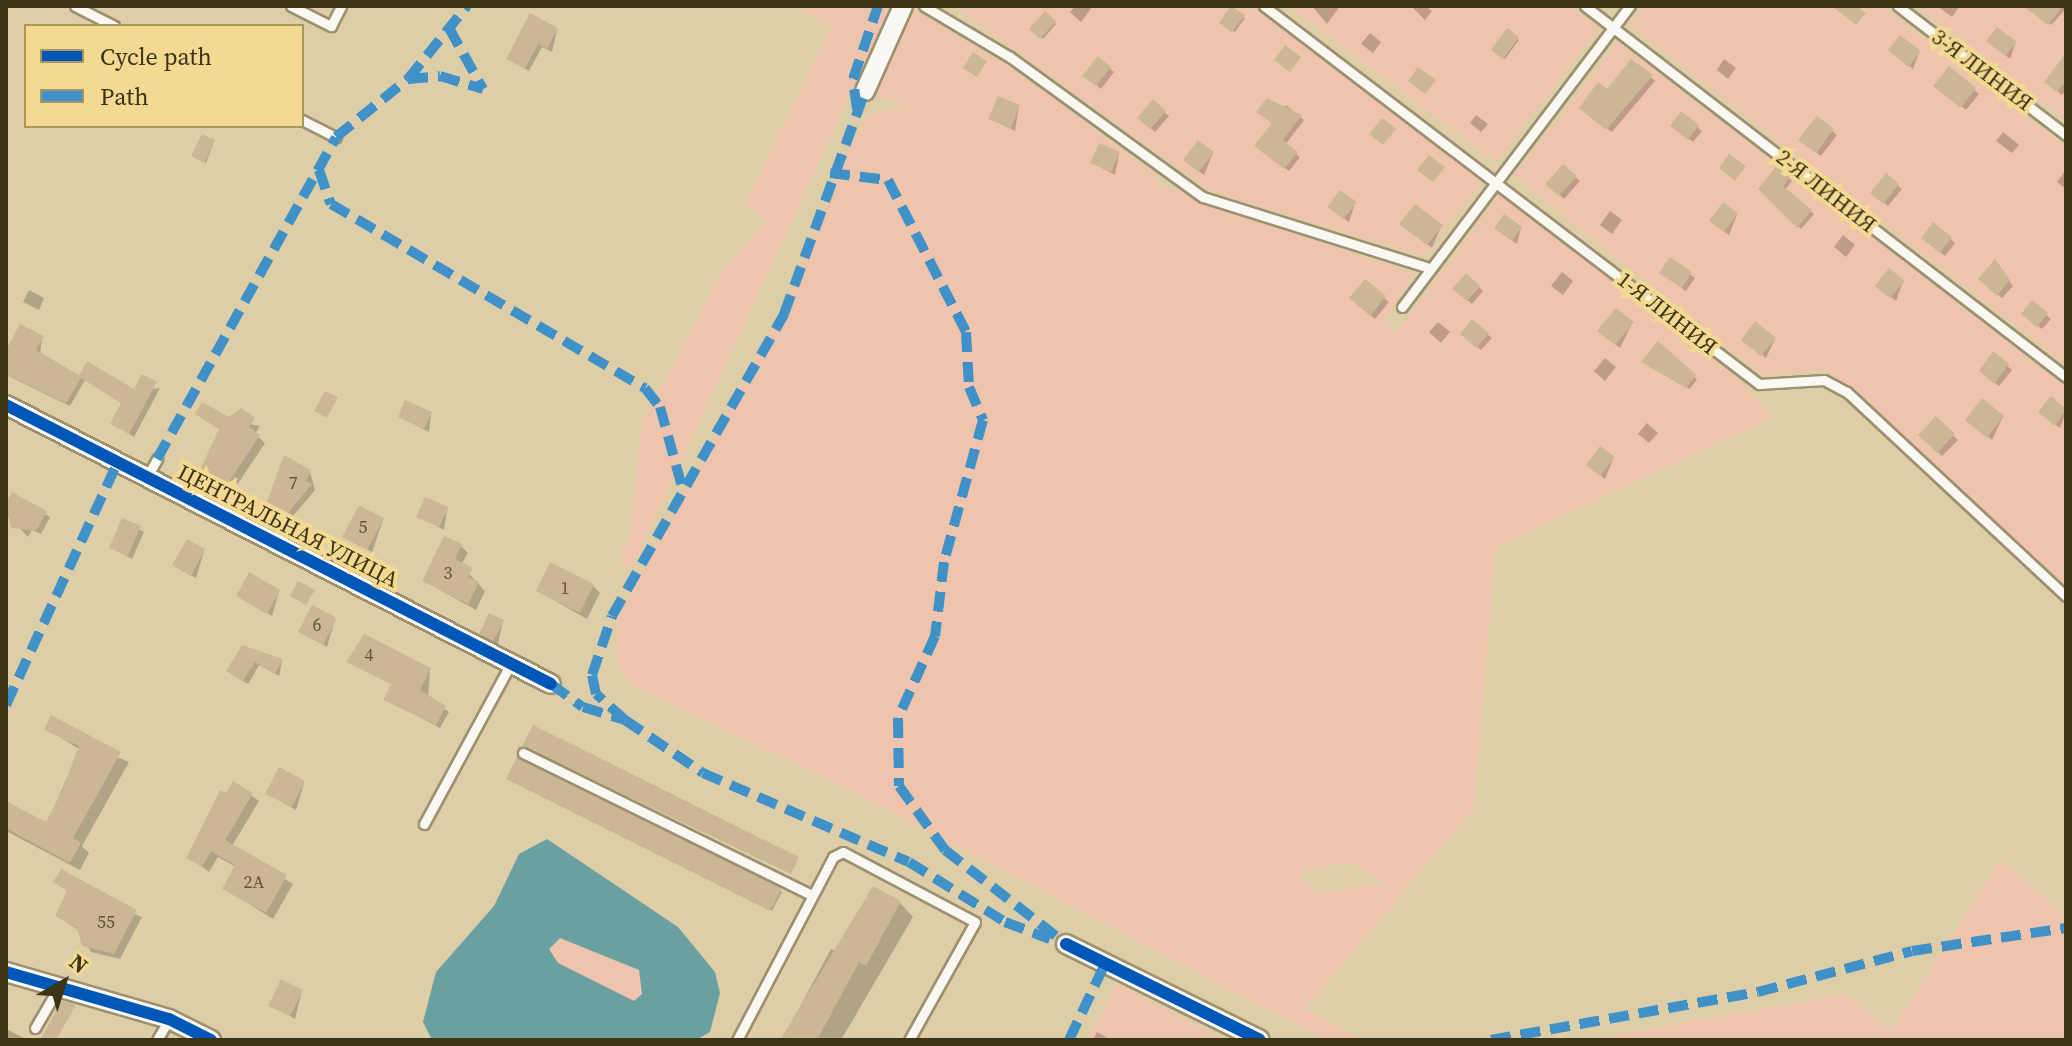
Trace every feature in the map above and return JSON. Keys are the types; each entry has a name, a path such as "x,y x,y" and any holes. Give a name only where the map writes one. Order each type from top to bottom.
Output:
{"street":[{"path":"865,91 903,6"},
{"name":"ЦЕНТРАЛЬНАЯ УЛИЦА","path":"6,405 551,684"},
{"path":"1066,944 1260,1040"},
{"path":"6,972 61,992 169,1019 211,1040"}],"lane":[{"path":"75,6 110,24"},
{"path":"291,6 331,26 341,6"},
{"path":"924,6 1010,57 1203,197 1426,267"},
{"name":"1-Я ЛИНИЯ","path":"1264,6 1496,180 1759,384 1824,380 1847,392 2066,596"},
{"name":"2-Я ЛИНИЯ","path":"1585,6 2066,377"},
{"path":"1402,307 1426,267 1630,6"},
{"name":"3-Я ЛИНИЯ","path":"1898,6 2066,135"},
{"path":"304,121 336,137"},
{"path":"147,477 157,459"},
{"path":"424,824 511,663"},
{"path":"523,753 812,895"},
{"path":"737,1040 812,895 843,852 975,922 909,1040"},
{"path":"35,1028 61,992"},
{"path":"157,1040 169,1019"}],"shaded area":[{"path":"790,6 891,6 632,568 620,562 630,532 642,423 722,273 767,220 744,205 832,26"},
{"path":"954,6 1252,6 1483,179 1423,256 1210,191"},
{"path":"1289,6 1570,6 1599,28 1496,162"},
{"path":"1644,6 1882,6 2066,147 2066,365 1630,25"},
{"path":"1917,6 2066,6 2066,120 2014,80"},
{"path":"913,9 1009,66 1156,175 1160,186 1292,221 1299,235 1414,273 1386,319 1395,334 1501,193 1734,376 1773,417 1496,547 1474,807 1305,1009 1362,1040 1327,1040 833,781 630,684 615,658 618,618 785,304 853,140 870,114 907,107 875,95","holes":["1351,862 1384,883 1317,893 1297,873"]},
{"path":"1618,42 2066,387 2066,592 1828,370 1763,376 1514,175"},
{"path":"2001,860 2066,917 2066,1040 1587,1040 1846,994 1891,1031"},
{"path":"560,938 640,970 642,994 634,1001 558,963 549,949"},
{"path":"1117,984 1224,1040 1087,1040"}],"water":[{"path":"547,839 678,927 715,972 720,993 710,1032 696,1040 432,1040 423,1022 436,972 494,906 519,854","holes":["560,938 639,970 642,994 634,1001 558,963 549,949"]}],"building":[{"path":"1231,6 1245,15 1232,32 1219,23"},
{"path":"1832,6 1857,6 1866,13 1856,25"},
{"path":"2023,6 2063,6 2048,25"},
{"path":"1045,11 1056,21 1040,39 1029,29"},
{"path":"530,13 558,28 547,49 538,44 525,69 506,59"},
{"path":"1997,27 2017,42 2005,56 1986,41"},
{"path":"1507,28 1519,37 1503,59 1491,50"},
{"path":"1900,35 1921,51 1908,67 1888,50"},
{"path":"1285,45 1301,57 1290,72 1274,60"},
{"path":"973,52 987,61 977,77 963,68"},
{"path":"2066,53 2066,81 2057,92 2044,82"},
{"path":"1098,56 1111,67 1096,86 1082,76"},
{"path":"1631,59 1653,75 1606,130 1579,108 1598,82 1607,89"},
{"path":"1949,66 1976,88 1961,108 1933,86"},
{"path":"1418,67 1436,80 1425,94 1408,81"},
{"path":"998,96 1020,105 1011,128 988,119"},
{"path":"1267,98 1302,115 1283,140 1298,152 1284,169 1254,146 1272,123 1256,112"},
{"path":"1153,99 1166,111 1150,129 1137,118"},
{"path":"1681,111 1699,125 1688,140 1670,126"},
{"path":"1817,116 1834,129 1816,153 1798,140"},
{"path":"1382,118 1396,129 1383,145 1369,134"},
{"path":"202,134 215,140 204,163 191,156"},
{"path":"1198,140 1214,152 1199,172 1183,160"},
{"path":"1099,143 1120,152 1111,172 1090,163"},
{"path":"1729,154 1746,166 1735,181 1719,168"},
{"path":"1429,155 1445,167 1433,182 1417,170"},
{"path":"1563,164 1577,176 1559,196 1545,184"},
{"path":"1777,165 1791,176 1783,186 1812,210 1797,228 1758,189"},
{"path":"1886,173 1899,184 1883,204 1870,193"},
{"path":"1340,190 1357,202 1344,219 1327,207"},
{"path":"1723,202 1738,213 1724,232 1709,221"},
{"path":"1415,204 1443,225 1427,245 1399,224"},
{"path":"1504,214 1522,227 1512,241 1494,228"},
{"path":"1933,222 1952,237 1940,253 1921,238"},
{"path":"1670,257 1692,272 1682,288 1659,273"},
{"path":"1995,259 2010,280 1997,296 1978,279"},
{"path":"1889,268 1905,281 1890,298 1875,286"},
{"path":"1466,273 1480,286 1467,301 1452,289"},
{"path":"1365,279 1386,296 1370,316 1349,298"},
{"path":"2032,300 2048,313 2037,327 2021,314"},
{"path":"1616,308 1634,322 1615,345 1597,331"},
{"path":"1472,319 1489,333 1476,348 1460,334"},
{"path":"1755,321 1776,338 1761,356 1741,340"},
{"path":"20,324 44,336 36,350 79,375 87,361 134,389 142,374 157,382 129,434 110,424 121,403 81,378 66,403 6,375 6,350"},
{"path":"1658,341 1696,375 1686,388 1641,362"},
{"path":"1993,351 2009,364 1994,384 1979,371"},
{"path":"325,391 338,397 327,418 314,411"},
{"path":"2051,396 2066,409 2055,426 2038,412"},
{"path":"1982,398 2004,416 1987,438 1965,420"},
{"path":"405,400 432,412 424,429 398,417"},
{"path":"202,402 229,417 241,408 255,418 249,427 260,435 226,486 200,470 219,429 195,414"},
{"path":"1936,416 1955,434 1937,453 1918,435"},
{"path":"1600,446 1615,457 1600,476 1586,465"},
{"path":"284,455 311,470 306,481 312,484 288,513 267,502"},
{"path":"12,492 47,511 36,531 11,528 6,504"},
{"path":"425,497 449,507 439,527 416,517"},
{"path":"359,505 384,518 367,550 342,537"},
{"path":"122,518 141,526 128,556 109,548"},
{"path":"444,536 462,544 455,559 473,568 468,577 479,582 468,604 422,581"},
{"path":"187,539 205,549 191,576 172,565"},
{"path":"550,562 594,584 580,613 536,591"},
{"path":"249,572 280,590 267,614 236,596"},
{"path":"298,581 315,590 306,605 290,596"},
{"path":"312,605 337,618 323,645 298,632"},
{"path":"489,613 504,620 493,641 479,634"},
{"path":"364,634 431,668 420,690 446,706 436,725 383,700 391,684 346,662"},
{"path":"242,645 283,659 275,674 255,662 243,681 226,671"},
{"path":"51,715 121,752 73,838 81,843 70,863 6,828 6,801 46,822 62,791 79,746 44,730"},
{"path":"533,725 799,857 791,874 522,746"},
{"path":"517,757 782,888 770,911 506,779"},
{"path":"279,767 305,781 292,807 265,794"},
{"path":"233,781 253,793 225,840 287,875 266,913 222,889 235,865 211,851 202,867 186,858 220,790 226,793"},
{"path":"61,869 137,910 114,954 82,946 77,928 55,916 67,891 53,882"},
{"path":"873,886 901,901 866,966 859,962 817,1040 780,1040"},
{"path":"281,979 303,990 290,1016 268,1006"},
{"path":"62,1001 76,1005 56,1040 40,1040"}],"marked path":[{"path":"408,79 467,6"},
{"path":"857,109 853,79 878,6"},
{"path":"449,28 483,89"},
{"path":"157,459 336,137 408,79 440,76 483,89"},
{"path":"625,720 596,694 592,675 612,616 784,314 865,91"},
{"path":"319,170 331,204 645,388 660,407 684,494"},
{"path":"830,173 888,180 966,332 969,387 983,420 944,562 935,636 898,718 899,786 945,850 1066,944"},
{"path":"6,705 118,461"},
{"path":"551,684 583,707 625,720 703,773 909,862 1005,922 1050,939"},
{"path":"1491,1040 1758,992 1912,951 2066,928"},
{"path":"1069,1040 1104,966"}],"cycle path":[{"path":"6,405 551,684"},
{"path":"1066,944 1260,1040"},
{"path":"6,972 169,1019 211,1040"}]}
